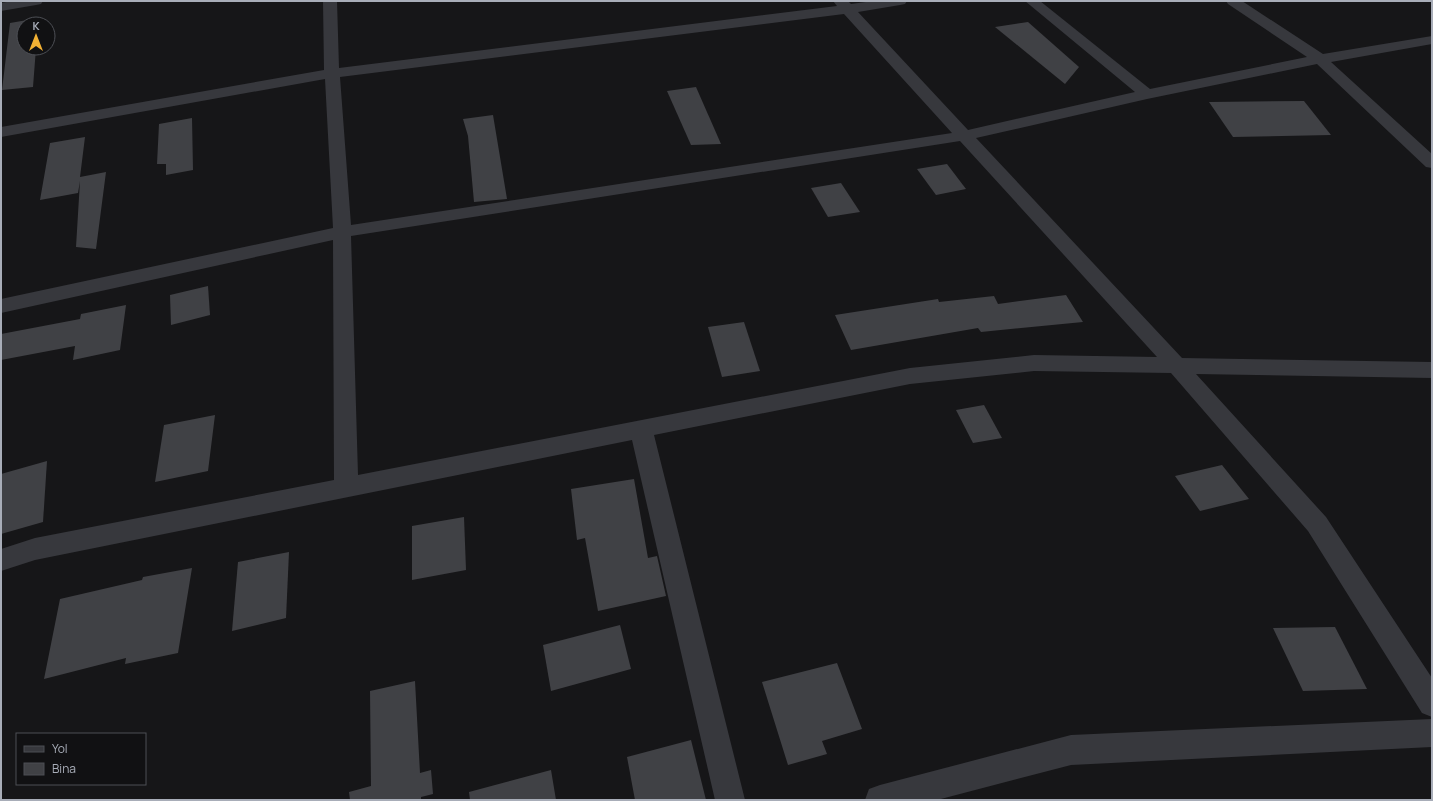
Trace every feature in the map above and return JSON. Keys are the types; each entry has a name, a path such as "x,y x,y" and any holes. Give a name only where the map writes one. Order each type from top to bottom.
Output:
{"street":[{"path":"1,7 36,1"},
{"path":"330,1 332,73 342,232 346,487"},
{"path":"1,132 332,73 844,5 900,1"},
{"path":"1032,1 1147,94"},
{"path":"1232,1 1320,59 1432,163"},
{"path":"844,5 963,136 1176,365 1317,524 1432,704"},
{"path":"1,306 342,232 963,136 1147,94 1320,59 1432,40"},
{"path":"1,560 35,549 910,376 1034,363 1432,370"},
{"path":"641,428 730,800"},
{"path":"880,800 1071,750 1432,733"}],"building":[{"path":"16,22 16,56 35,56 33,87 2,90 10,23"},
{"path":"1028,22 1079,67 1065,84 995,27"},
{"path":"696,87 721,144 691,145 667,91"},
{"path":"1304,101 1331,135 1233,137 1209,102"},
{"path":"493,115 507,199 474,202 468,136 463,119"},
{"path":"192,118 193,170 166,175 166,164 157,164 159,124"},
{"path":"85,137 80,177 106,172 96,249 76,247 80,181 78,193 40,200 50,143"},
{"path":"947,164 966,189 936,195 917,169"},
{"path":"841,183 860,212 828,217 811,188"},
{"path":"208,286 210,315 171,325 170,295"},
{"path":"1066,295 1083,322 981,332 978,328 851,350 835,315 938,299 939,302 994,296 998,304"},
{"path":"126,305 120,350 73,360 75,346 1,360 1,334 80,319 81,314"},
{"path":"744,322 760,371 722,377 708,327"},
{"path":"984,405 1002,438 973,443 956,410"},
{"path":"215,415 208,471 155,482 164,425"},
{"path":"47,461 43,522 1,534 1,474"},
{"path":"1222,465 1249,499 1200,511 1175,476"},
{"path":"634,479 648,558 657,556 666,596 598,611 585,538 577,540 571,489"},
{"path":"464,517 466,570 412,580 412,526"},
{"path":"289,552 286,618 232,631 238,562"},
{"path":"192,568 178,653 125,664 126,658 44,679 60,599 142,580 143,577"},
{"path":"620,625 631,669 551,691 543,645"},
{"path":"1335,627 1367,689 1303,691 1273,628"},
{"path":"837,663 862,729 822,741 827,754 788,765 762,682"},
{"path":"415,681 420,773 431,770 433,794 421,797 421,800 350,800 349,792 371,786 370,691"},
{"path":"691,740 706,800 635,800 627,757"},
{"path":"551,770 556,800 470,800 469,792"}]}
